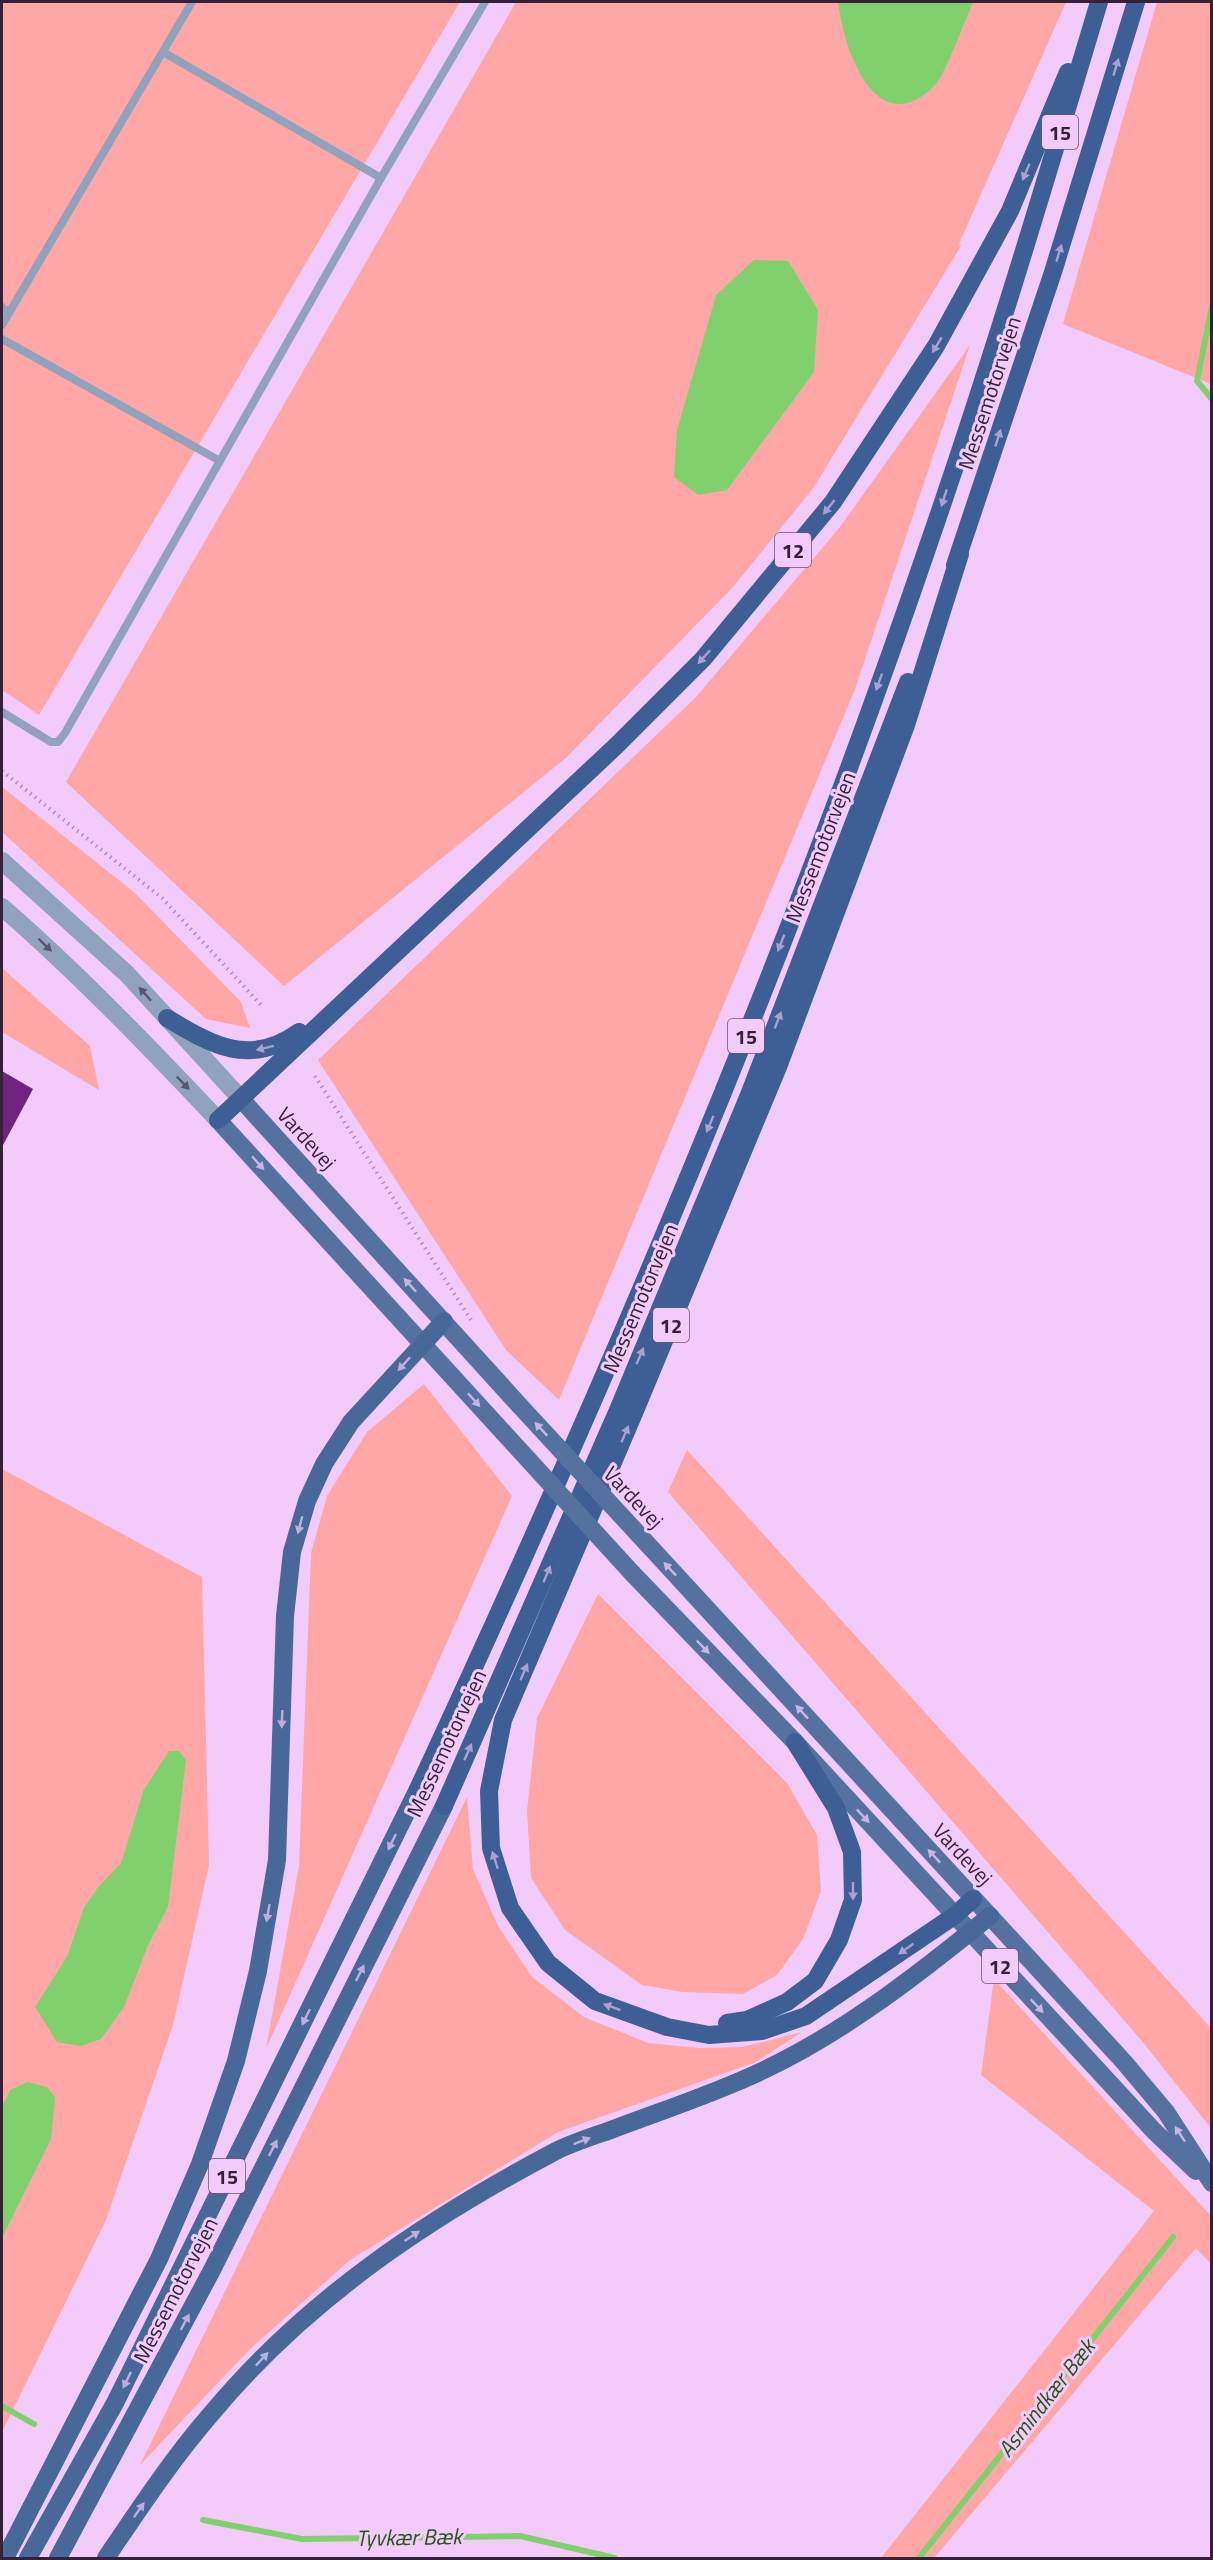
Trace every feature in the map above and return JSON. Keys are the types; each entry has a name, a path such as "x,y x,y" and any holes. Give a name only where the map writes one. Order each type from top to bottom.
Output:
{"highway":[{"name":"12","path":"218,1120 617,746 703,659 832,502 936,346 1010,211 1098,2"},
{"name":"Messemotorvejen","path":"28,2559 115,2403 418,1789 510,1592 622,1334 736,1062 833,809 932,534 1022,263 1098,2"},
{"name":"Messemotorvejen","path":"58,2559 212,2271 444,1806 618,1410 749,1095 960,554 1053,272 1136,2"},
{"name":"12","path":"960,554 906,725 778,1067 503,1719 489,1791 491,1848 510,1908 548,1962 595,2001 667,2027 709,2035 762,2031 806,2016 954,1916 973,1899"},
{"path":"167,1018 203,1040 231,1050 255,1051 282,1044 350,996"},
{"path":"5,2559 159,2259 200,2164 236,2061 258,1971 277,1860 285,1616 292,1552 307,1501 324,1464 351,1422 444,1321"},
{"path":"667,2027 747,2020 787,2002 815,1980 839,1941 853,1900 852,1852 836,1808 795,1742"},
{"path":"106,2559 143,2504 211,2414 275,2345 358,2272 450,2211 559,2150 764,2070 843,2026 990,1916"}],"main road":[{"name":"Vardevej","path":"241,1099 520,1406 1124,2062 1166,2112 1212,2184"},
{"name":"Vardevej","path":"218,1120 633,1574 795,1742 1154,2132 1212,2184"}],"street":[{"name":"Vardevej","path":"2,861 127,974 241,1099"},
{"name":"Vardevej","path":"2,907 39,939 126,1023 218,1120"}],"lane":[{"path":"2,326 5,310 192,2"},
{"path":"2,712 40,737 51,742 58,742 381,178 485,2"},
{"path":"163,52 381,178"},
{"path":"2,339 220,460"}],"path":[{"path":"2,771 162,898 262,1006"},
{"path":"315,1076 478,1329"}],"shaded area":[{"path":"2,2 460,2 39,715 2,690"},
{"path":"516,2 1066,2 959,244 961,246 814,487 734,586 567,757 284,986 66,782"},
{"path":"838,2 973,2 950,59 935,85 914,101 896,104 880,97 866,83 855,64 847,43"},
{"path":"1157,2 1211,2 1211,384 1063,324"},
{"path":"754,260 788,261 818,310 814,372 727,490 698,495 674,477 677,430 716,295"},
{"path":"970,345 855,689 559,1400 506,1350 318,1060 697,696 840,527"},
{"path":"2,787 135,893 241,1002 250,1028 206,1019 2,832"},
{"path":"2,968 90,1046 99,1090 2,1032"},
{"path":"424,1384 512,1496 266,2049 299,1866 311,1553 327,1496 367,1432"},
{"path":"687,1450 1211,2028 1211,2128 1141,2040 668,1492"},
{"path":"2,1469 202,1577 209,1865 173,2025 106,2220 2,2432 2,2238 6,2228 10,2090 2,2106","holes":["143,1791 168,1907 147,1948 35,2007 67,1956 84,1907 98,1887 121,1863"]},
{"path":"598,1594 787,1783 817,1835 821,1891 803,1939 777,1975 743,1994 683,1992 642,1985 565,1930 531,1878 527,1811 537,1718"},
{"path":"169,1751 179,1751 186,1760 168,1907 147,1948 124,2007 101,2039 81,2046 57,2042 35,2007 67,1956 84,1907 98,1887 121,1863 143,1791"},
{"path":"467,1797 473,1869 497,1924 532,1977 584,2017 648,2043 699,2048 743,2047 802,2032 756,2062 558,2132 350,2260 249,2350 140,2465"},
{"path":"994,1979 1211,2216 1211,2264 1196,2248 934,2558 881,2558 1154,2211 981,2075"},
{"path":"27,2082 47,2087 55,2097 51,2139 2,2238 2,2106 10,2090"}],"building":[{"path":"2,1071 33,1089 2,1147"}],"waterway":[{"name":"Asmindkær Bæk","path":"1212,306 1197,381 1212,399"},
{"name":"Asmindkær Bæk","path":"919,2558 1173,2237"},
{"name":"Tyvkær Bæk","path":"2,2406 34,2424"},
{"name":"Tyvkær Bæk","path":"203,2520 302,2539 520,2536 615,2558"}]}
